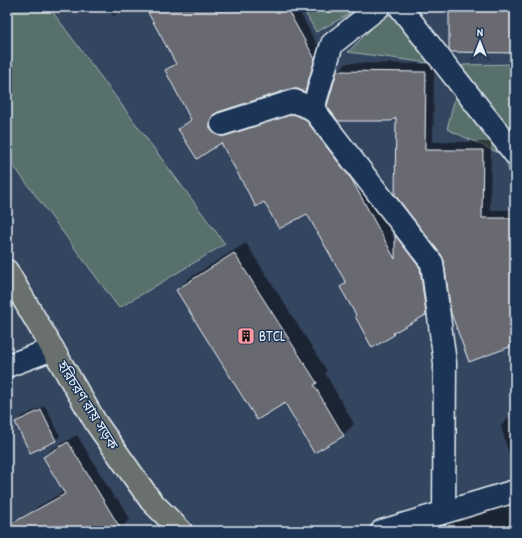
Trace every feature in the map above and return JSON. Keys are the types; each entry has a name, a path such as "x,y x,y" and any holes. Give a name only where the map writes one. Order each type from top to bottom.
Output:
{"main road":[{"name":"হরিচরণ রায় সড়ক","path":"7,271 96,423 151,501 181,531"}],"street":[{"path":"312,108 332,44 379,7"},
{"path":"400,7 515,154"},
{"path":"222,124 294,102 312,108 432,263 445,363 444,512"},
{"path":"7,366 53,349"},
{"path":"382,531 515,491"}],"green space":[{"path":"7,7 49,7 225,244 119,308 7,157"},
{"path":"302,7 353,7 355,11 316,32"},
{"path":"386,14 419,26 436,64 348,52"},
{"path":"515,64 515,110 513,110 515,126 515,195 505,156 447,129 463,65"}],"building":[{"path":"145,7 286,7 315,59 305,92 298,89 290,89 218,112 213,115 210,121 210,128 214,133 220,136 225,136 293,114 305,119 352,180 395,259 395,235 420,268 426,315 393,333 394,335 372,348 340,287 346,283 307,214 279,229 264,202 256,207 221,143 197,159 178,129 191,120 165,70 176,64"},
{"path":"460,7 515,7 515,53 451,52 449,49 449,12 460,12"},
{"path":"337,71 426,72 425,150 483,150 482,218 515,218 515,345 469,362 451,313 442,256 395,195 396,118 391,121 338,121 327,106"},
{"name":"BTCL","path":"234,253 317,383 314,385 344,436 314,453 285,403 257,420 176,290"},
{"path":"41,410 56,441 30,453 15,422"},
{"path":"68,442 122,531 7,531 7,526 65,494 43,457"}],"place":[{"name":"BTCL","path":"246,336"}]}
